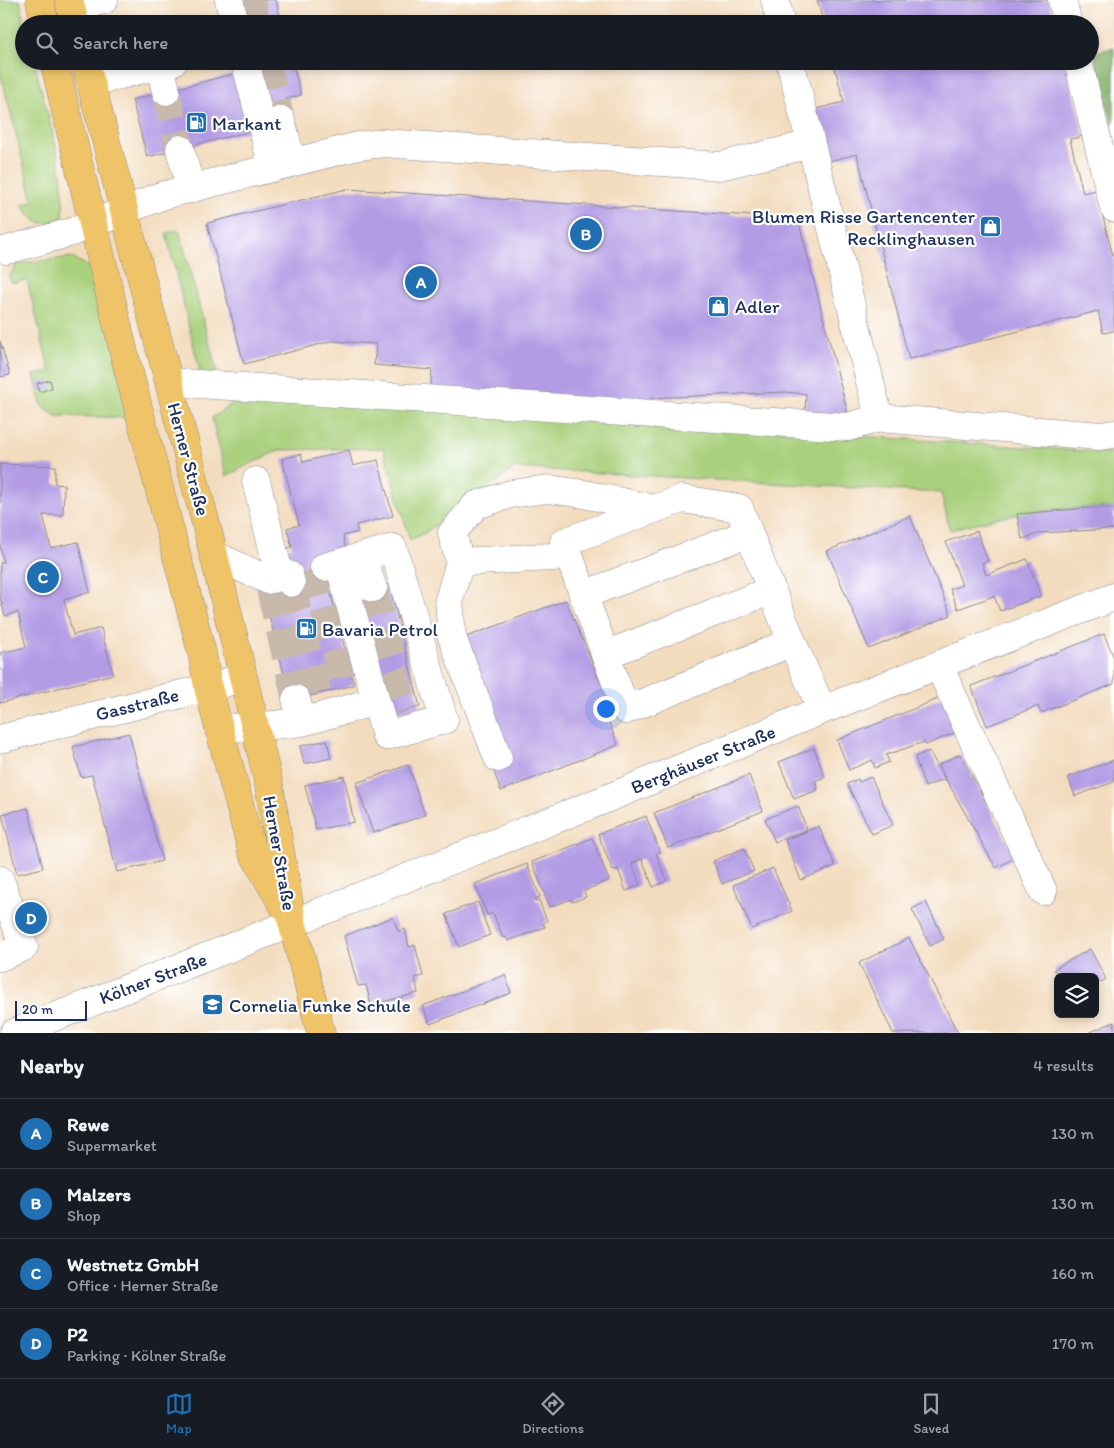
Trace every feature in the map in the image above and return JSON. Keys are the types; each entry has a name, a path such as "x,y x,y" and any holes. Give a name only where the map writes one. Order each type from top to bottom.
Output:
{"main road":[{"path":"40,0 43,15"},
{"name":"Herner Straße","path":"56,70 92,224 202,654 208,687 252,851 292,922"},
{"name":"Herner Straße","path":"88,72 214,555 269,785 292,922"},
{"path":"292,922 321,1033"}],"street":[{"path":"72,10 104,0"},
{"path":"229,0 233,15"},
{"path":"775,0 779,15"},
{"path":"1062,0 1066,15"},
{"path":"88,72 126,74 141,70"},
{"path":"166,91 167,70"},
{"path":"248,70 282,166"},
{"path":"792,70 879,418"},
{"path":"1080,70 1114,208"},
{"path":"281,120 282,166"},
{"path":"7,250 72,232 161,196 358,146 383,143 720,166 811,144"},
{"path":"180,149 191,188"},
{"path":"169,382 848,427 879,418 1100,436 1114,434"},
{"path":"214,555 278,583 256,480"},
{"path":"498,758 452,637 449,600 460,562 452,533 476,505 512,494 548,489 584,494 654,509"},
{"path":"792,642 626,710 564,542 682,499 739,508 792,642 822,710"},
{"path":"583,595 749,533"},
{"path":"393,548 444,720 407,720 386,736 342,562 393,548"},
{"path":"460,562 569,556"},
{"path":"342,562 373,588"},
{"path":"605,655 772,590"},
{"name":"Berghäuser Straße","path":"292,922 601,802 822,710 939,666 1114,596"},
{"path":"939,666 1043,891"},
{"name":"Gasstraße","path":"0,739 208,687 243,676"},
{"path":"219,728 255,728 310,708 348,698 376,701"},
{"path":"0,880 24,947 0,956"},
{"name":"Kölner Straße","path":"14,1033 292,922"}],"green space":[{"path":"0,0 20,0 22,15 15,15 15,70 36,70 54,139 61,178 63,217 56,221 40,223 31,217 22,205 33,201 0,71"},
{"path":"1114,47 1114,122 1112,123 1098,70 1099,52"},
{"path":"179,230 217,372 201,376 166,233"},
{"path":"71,257 86,265 101,285 136,418 56,416 42,407 34,375 50,372 27,280 11,283 9,277 17,264"},
{"path":"244,395 1114,453 1114,508 1051,510 1010,516 950,530 941,493 515,468 426,532 410,540 383,448 279,450 226,476 212,418"}],"building":[{"path":"240,0 276,0 280,15 244,15"},
{"path":"817,0 1049,0 1053,15 821,15"},
{"path":"259,70 294,70 301,95 286,99 291,118 273,123"},
{"name":"Blumen Risse Gartencenter Recklinghausen","path":"835,70 1067,70 1084,136 1070,139 1083,193 1096,190 1114,260 1114,331 1103,333 1098,311 909,359 857,154 821,163 808,111 844,102"},
{"path":"237,73 251,131 147,157 132,100"},
{"path":"347,189 798,219 849,418 805,416 806,394 785,392 651,398 651,406 430,393 432,370 374,365 376,344 332,341 244,364 207,223"},
{"path":"0,341 10,375 0,377"},
{"path":"50,380 52,388 39,392 37,383"},
{"path":"349,450 353,466 378,460 393,516 356,525 358,532 343,536 347,553 322,559 354,685 291,701 263,591 284,549 292,547 287,528 299,525 282,459 301,454 303,462"},
{"path":"0,464 55,466 55,484 64,485 63,515 43,515 51,548 78,542 90,592 64,600 73,635 101,628 113,674 0,703 0,653 26,647 18,612 5,616 0,597 0,563 4,562 0,546"},
{"path":"1088,508 1114,508 1114,529 1041,533 1022,539 1017,514"},
{"path":"910,516 951,615 869,649 827,551"},
{"path":"977,531 988,561 982,563 986,575 1027,559 1041,596 1000,611 994,596 958,609 950,589 962,585 946,542"},
{"path":"389,584 420,707 391,714 360,592"},
{"path":"566,600 607,698 600,700 618,745 501,791 492,766 461,639"},
{"path":"1104,634 1114,658 1114,684 1041,713 1038,706 987,726 971,686"},
{"path":"945,696 959,731 926,745 924,742 886,755 889,762 875,768 872,760 849,770 837,740"},
{"path":"129,733 162,861 117,872 92,775 81,777 73,747"},
{"path":"327,740 331,758 304,764 300,746"},
{"path":"814,748 825,777 815,781 818,790 794,799 779,762"},
{"path":"929,751 945,779 925,787 915,757"},
{"path":"960,754 1016,857 996,868 938,765"},
{"path":"1114,760 1114,782 1075,796 1068,777"},
{"path":"408,765 425,815 373,833 356,783"},
{"path":"749,775 763,811 668,848 654,813"},
{"path":"344,776 354,822 316,830 305,785"},
{"path":"871,777 893,825 872,834 847,784 858,779 859,782"},
{"path":"798,806 807,830 775,842 765,819"},
{"path":"28,808 43,868 17,874 2,814"},
{"path":"646,816 660,852 656,854 667,881 653,887 642,859 632,863 640,885 626,891 618,869 613,871 598,834"},
{"path":"819,826 835,866 801,880 785,840"},
{"path":"592,838 609,880 584,891 586,897 572,902 571,899 550,907 532,862"},
{"path":"744,848 754,871 722,884 713,861"},
{"path":"527,864 540,897 535,899 536,902 539,900 547,921 543,923 545,927 508,941 506,937 503,938 493,913 487,915 475,884"},
{"path":"773,868 792,911 752,929 733,885"},
{"path":"478,902 490,935 459,947 446,914"},
{"path":"926,902 944,939 930,946 912,909"},
{"path":"393,917 398,931 405,929 409,947 415,945 423,976 415,978 418,993 371,1005 366,985 358,986 344,936"},
{"path":"909,938 958,1033 893,1033 859,963"},
{"path":"1090,949 1106,979 1099,983 1099,973 1056,973 1054,969"},
{"path":"505,975 511,993 430,1024 423,1006"},
{"path":"1114,1022 1114,1033 1088,1033"}],"tunnel":[{"path":"251,0 255,15"},
{"path":"268,70 281,120"},
{"path":"166,91 180,149"},
{"path":"314,569 345,687"},
{"path":"291,584 318,695"},
{"path":"373,588 404,711"},
{"path":"270,589 296,699"}],"place":[{"name":"Markant","path":"196,123"},
{"name":"Blumen Risse Gartencenter Recklinghausen","path":"991,227"},
{"name":"Malzers","path":"586,234"},
{"name":"Rewe","path":"421,282"},
{"name":"Adler","path":"719,306"},
{"name":"Westnetz GmbH","path":"43,577"},
{"name":"Bavaria Petrol","path":"306,629"},
{"name":"P2","path":"31,918"},
{"name":"Cornelia Funke Schule","path":"213,1005"}]}
